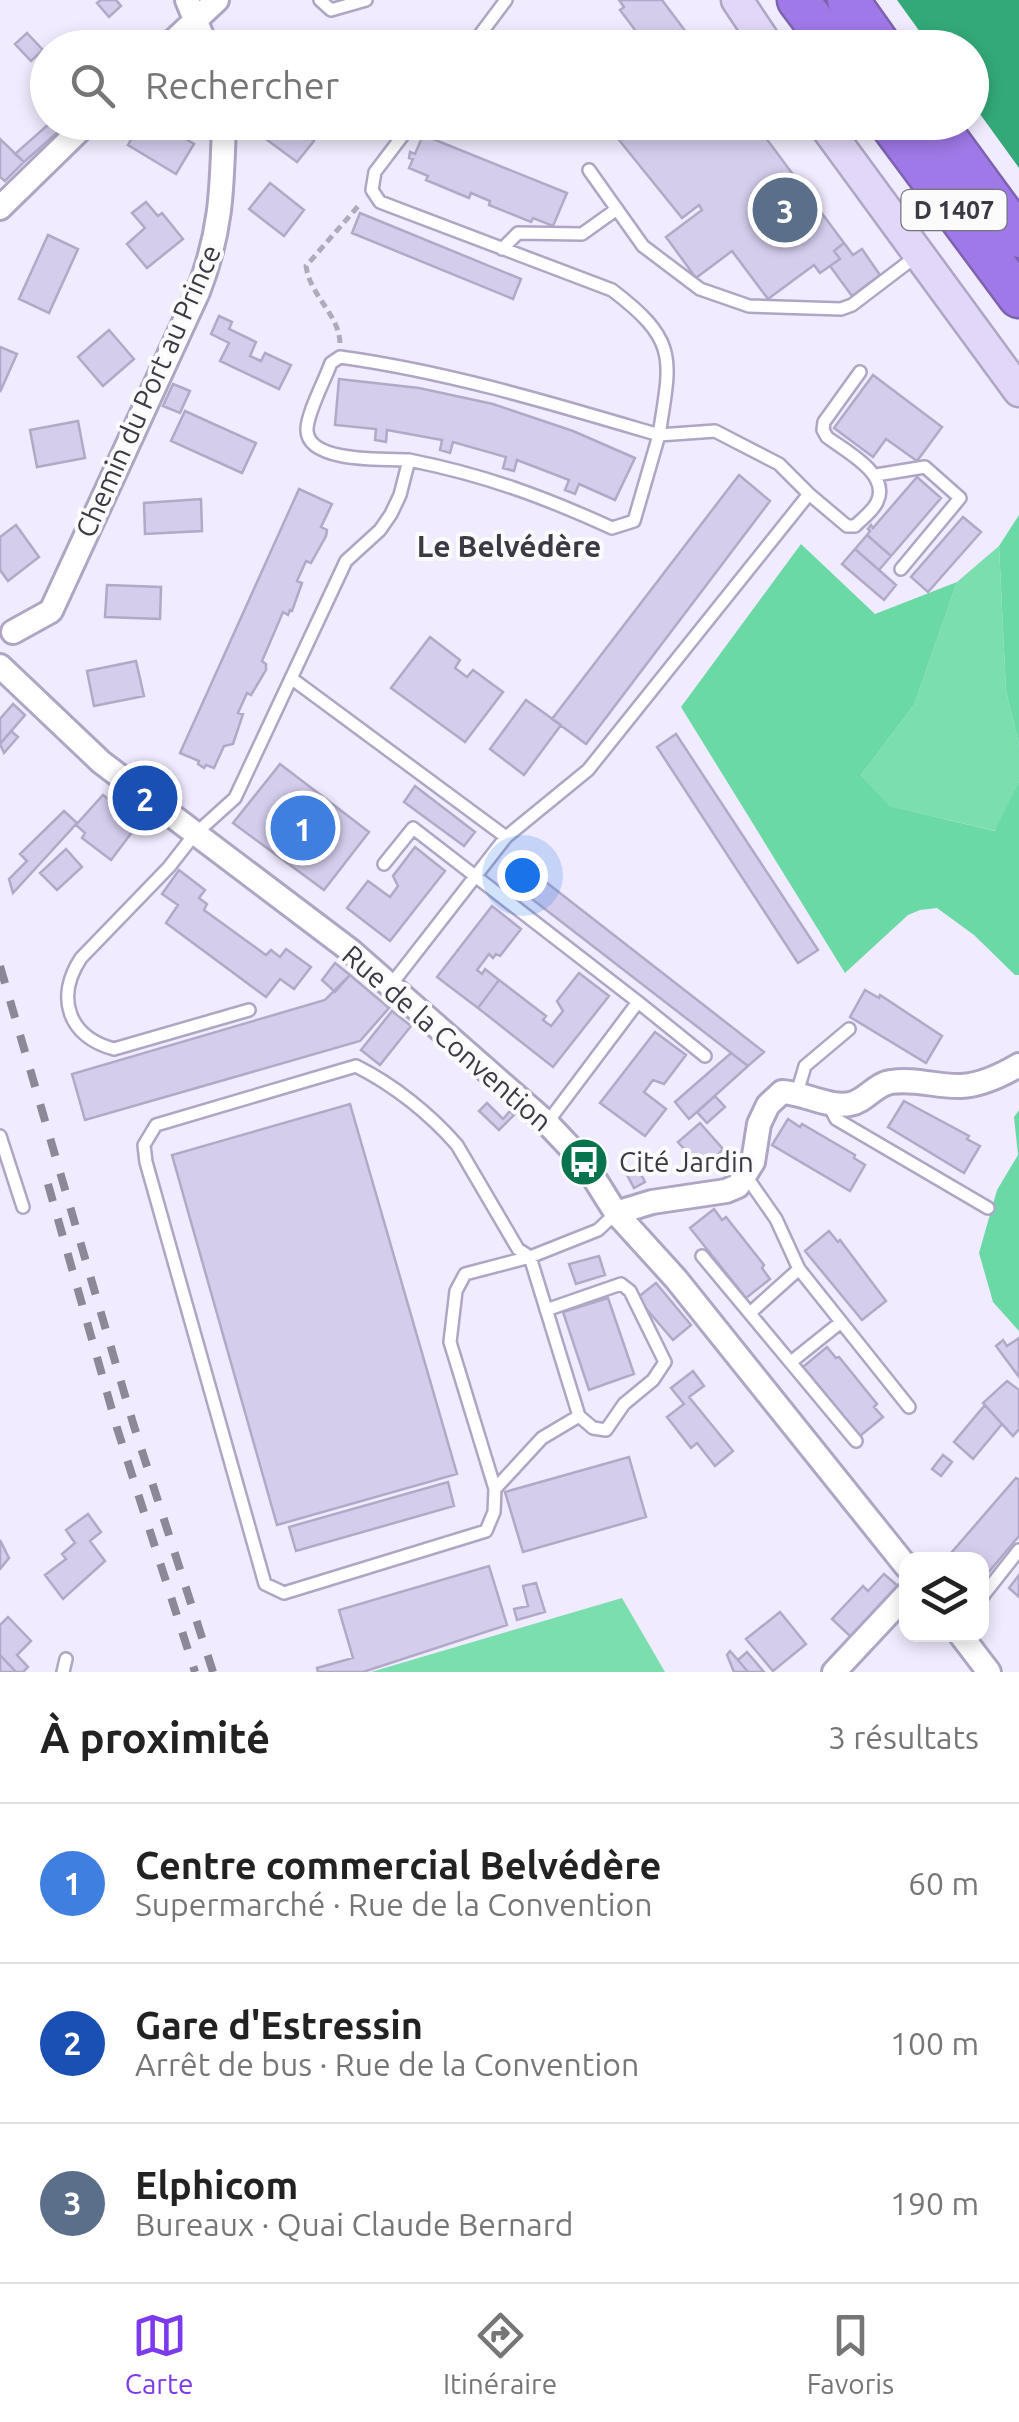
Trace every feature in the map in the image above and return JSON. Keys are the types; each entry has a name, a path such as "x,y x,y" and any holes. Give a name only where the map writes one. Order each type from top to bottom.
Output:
{"highway":[{"path":"798,0 820,30"},
{"path":"848,0 869,30"},
{"name":"D 1407","path":"903,140 1019,297"},
{"name":"D 1407","path":"948,140 1019,237"}],"main road":[{"path":"737,0 757,30"},
{"path":"835,140 1019,391"}],"street":[{"path":"192,10 217,0"},
{"path":"0,208 70,140"},
{"name":"Chemin du Port au Prince","path":"13,632 51,611 198,292 219,224 223,140"},
{"name":"Rue de la Convention","path":"0,666 101,762 351,952 547,1124 584,1162 616,1213 676,1279 899,1557"},
{"path":"616,1213 652,1202 726,1192 738,1186 753,1162 759,1124 768,1105 782,1092 849,1104 885,1082 918,1080 960,1086 1019,1065"},
{"path":"834,1672 899,1602"},
{"path":"966,1642 989,1672"}],"lane":[{"path":"320,0 332,10 366,0"},
{"path":"484,30 506,0"},
{"path":"399,140 375,172 372,190 380,202 612,290 645,316 666,346 669,369 659,435 634,522 612,528 470,472 409,460 321,451 310,442 306,428 331,363 340,357 408,366 659,435 714,431 778,464 847,526 856,526 876,504 880,492 876,475 823,430 824,422 860,372"},
{"path":"589,170 643,246 700,289 749,306 841,309 852,305 919,254"},
{"path":"502,248 518,233 582,234 617,210"},
{"path":"249,1010 114,1049 87,1040 78,1031 66,994 72,971 194,834 235,798 346,561 380,530 391,514 409,460"},
{"path":"876,475 925,467 960,498 901,570"},
{"path":"390,986 506,836 588,770 810,494"},
{"path":"291,678 506,836"},
{"path":"384,864 413,828 704,1056"},
{"path":"547,1124 638,1002"},
{"path":"797,1092 805,1066 849,1029"},
{"path":"546,1310 621,1284 630,1291 665,1362 653,1380 624,1404 606,1430 593,1428 580,1416 546,1310 530,1257 518,1249 458,1146 387,1084 356,1066 156,1124 144,1145 265,1584 284,1593 486,1531 494,1512 495,1489 450,1342 456,1291 464,1274 530,1257 598,1230 616,1213"},
{"path":"827,1102 836,1119 988,1208"},
{"path":"0,1136 23,1207"},
{"path":"746,1176 776,1219 800,1269 909,1408"},
{"path":"702,1256 856,1441"},
{"path":"750,1312 800,1269"},
{"path":"792,1362 841,1322"},
{"path":"495,1489 542,1438 580,1416"},
{"path":"989,1587 1019,1550"}],"path":[{"path":"340,357 339,329 308,280 306,266 372,190"}],"shaded area":[{"path":"897,0 1019,0 1019,168 989,127 989,30 919,30"},
{"path":"1019,515 1019,745 1006,691 999,546"},
{"path":"801,544 875,614 957,582 914,705 861,775 889,806 995,831 1019,781 1019,975 937,908 908,915 845,973 681,707"},
{"path":"999,546 1006,691 1019,745 1019,781 996,831 888,806 861,775 914,705 957,582"},
{"path":"1019,1110 1019,1331 993,1302 979,1253 997,1190 1018,1155 1014,1117"},
{"path":"622,1598 665,1672 371,1672"}],"building":[{"path":"116,0 121,6 109,17 97,3"},
{"path":"619,0 662,0 684,30 635,30 620,10 624,7"},
{"path":"27,33 30,36 30,60 15,44"},
{"path":"0,139 24,162 5,181 0,177"},
{"path":"31,140 49,140 24,162 15,154"},
{"path":"131,140 187,140 194,144 176,174 128,145"},
{"path":"267,140 314,141 297,162"},
{"path":"421,140 435,140 567,193 553,226 533,218 531,222 471,193 469,198 426,180 428,176 409,168 413,159 409,158 410,152 415,154"},
{"path":"619,140 767,140 844,243 834,251 840,259 820,273 814,265 768,299 732,251 696,278 666,237 702,210 699,205 682,218"},
{"path":"270,183 304,210 284,236 249,209"},
{"path":"146,202 158,216 162,213 183,239 147,268 127,244 145,228 132,213"},
{"path":"360,213 521,279 513,299 352,233"},
{"path":"48,235 78,249 49,313 19,299"},
{"path":"844,243 853,255 862,249 880,275 852,296 830,266 840,259 834,251"},
{"path":"219,316 232,322 229,329 256,342 250,356 261,361 265,353 291,365 279,389 220,361 229,343 211,334"},
{"path":"109,330 134,359 103,386 78,357"},
{"path":"0,347 17,354 0,392"},
{"path":"873,375 942,427 917,461 886,439 873,457 834,428"},
{"path":"339,379 419,388 493,404 573,431 635,458 615,500 579,484 575,494 565,490 569,480 517,460 514,471 503,468 506,457 453,442 450,453 440,450 442,440 387,430 386,442 375,440 376,429 335,425"},
{"path":"173,384 190,391 180,413 163,406"},
{"path":"185,411 256,443 242,473 171,441"},
{"path":"78,421 85,458 37,467 30,430"},
{"path":"739,475 770,501 586,744 552,719"},
{"path":"917,477 941,498 891,556 867,535 868,529"},
{"path":"299,489 332,504 321,527 327,530 326,536 311,563 306,561 297,581 302,583 292,611 288,615 283,612 262,661 266,670 251,695 247,693 238,713 243,714 233,744 224,746 214,768 204,768 199,761 180,753"},
{"path":"201,499 202,531 145,534 144,503"},
{"path":"963,517 981,532 928,592 911,577"},
{"path":"16,525 39,557 8,581 0,570 0,537"},
{"path":"867,535 891,556 879,570 855,549"},
{"path":"855,549 896,585 884,600 842,564"},
{"path":"107,585 161,587 160,619 105,617"},
{"path":"430,637 460,660 455,668 467,677 473,670 503,692 465,742 391,688"},
{"path":"136,661 144,696 94,706 87,671"},
{"path":"526,700 561,725 524,775 490,749"},
{"path":"13,704 25,715 0,744 0,719"},
{"path":"11,731 18,737 4,753 0,744"},
{"path":"676,734 818,950 798,963 657,747"},
{"path":"280,764 369,832 324,890 233,823"},
{"path":"415,786 475,832 464,846 404,802"},
{"path":"103,795 139,823 111,860 82,838 85,833 76,825"},
{"path":"64,811 77,823 13,893 9,879 27,861 20,854"},
{"path":"415,847 445,871 390,941 347,908 368,881 390,897 398,886 393,876"},
{"path":"66,849 82,867 57,890 40,873"},
{"path":"524,865 764,1052 748,1066 510,882"},
{"path":"179,870 205,890 199,898 207,904 204,910 266,955 271,950 280,957 286,949 311,967 294,989 280,979 266,997 166,923 178,905 162,894"},
{"path":"492,906 521,929 500,956 496,954 493,958 489,954 477,970 482,974 485,969 499,980 478,1008 437,977"},
{"path":"335,963 350,975 335,992 322,980"},
{"path":"579,973 609,996 553,1067 478,1008 499,980 546,1016 543,1020 551,1026 563,1011 557,1001"},
{"path":"350,975 389,1008 360,1041 85,1120 72,1074 325,1000"},
{"path":"865,990 879,998 880,995 942,1036 926,1063 850,1017"},
{"path":"392,1011 411,1026 380,1065 361,1050"},
{"path":"655,1032 686,1055 664,1084 653,1080 644,1092 666,1109 645,1136 600,1103"},
{"path":"731,1053 748,1066 689,1119 675,1102"},
{"path":"715,1096 725,1107 707,1123 697,1112"},
{"path":"904,1101 969,1136 967,1139 980,1146 964,1173 888,1127"},
{"path":"487,1103 503,1119 510,1111 514,1115 499,1130 479,1111"},
{"path":"350,1104 457,1474 277,1525 172,1155"},
{"path":"788,1119 855,1155 865,1165 850,1191 772,1145"},
{"path":"700,1123 723,1149 704,1171 678,1142"},
{"path":"637,1167 645,1182 634,1188 626,1173"},
{"path":"714,1209 722,1220 726,1217 764,1265 762,1268 770,1279 746,1298 690,1228"},
{"path":"829,1231 886,1301 862,1320 805,1251"},
{"path":"599,1256 605,1275 576,1284 569,1264"},
{"path":"656,1283 691,1325 673,1340 637,1298"},
{"path":"608,1298 634,1374 589,1390 563,1312"},
{"path":"1019,1338 1019,1377 996,1346 1003,1340 1007,1346"},
{"path":"827,1347 877,1404 874,1407 883,1417 860,1436 803,1367"},
{"path":"693,1371 704,1386 689,1397 733,1451 715,1466 697,1443 691,1448 667,1417 684,1404 671,1388"},
{"path":"1007,1381 1019,1390 1019,1429 1013,1436 983,1403"},
{"path":"985,1405 1002,1424 973,1459 954,1442"},
{"path":"943,1455 952,1462 941,1476 932,1469"},
{"path":"629,1457 646,1517 523,1552 505,1492"},
{"path":"1016,1478 1019,1480 1019,1536 989,1572 989,1552 952,1552"},
{"path":"448,1482 454,1506 296,1551 289,1527"},
{"path":"88,1514 101,1532 90,1541 105,1561 63,1599 45,1575 66,1559 62,1554 75,1543 66,1530"},
{"path":"0,1540 9,1558 0,1569"},
{"path":"489,1566 507,1625 363,1672 318,1672 317,1668 353,1658 339,1610"},
{"path":"884,1574 898,1586 851,1637 832,1619 863,1586 868,1591"},
{"path":"1019,1575 1019,1597 1009,1588"},
{"path":"536,1583 545,1612 517,1620 514,1609 528,1606 523,1586"},
{"path":"780,1612 806,1644 773,1671 746,1639"},
{"path":"8,1617 31,1641 17,1655 28,1667 23,1672 16,1672 0,1655 0,1625"},
{"path":"730,1651 748,1672 734,1672 727,1655"},
{"path":"747,1652 764,1672 748,1672 738,1660"},
{"path":"0,1655 16,1672 0,1672"}],"railway":[{"path":"0,966 133,1423 213,1672"},
{"path":"48,1184 117,1428 195,1672"}],"place":[{"name":"Elphicom","path":"785,210"},
{"name":"Gare d'Estressin","path":"145,798"},
{"name":"Centre commercial Belvédère","path":"303,828"},
{"name":"Cité Jardin","path":"584,1162"}],"district":[{"name":"Le Belvédère","path":"509,547"}]}
